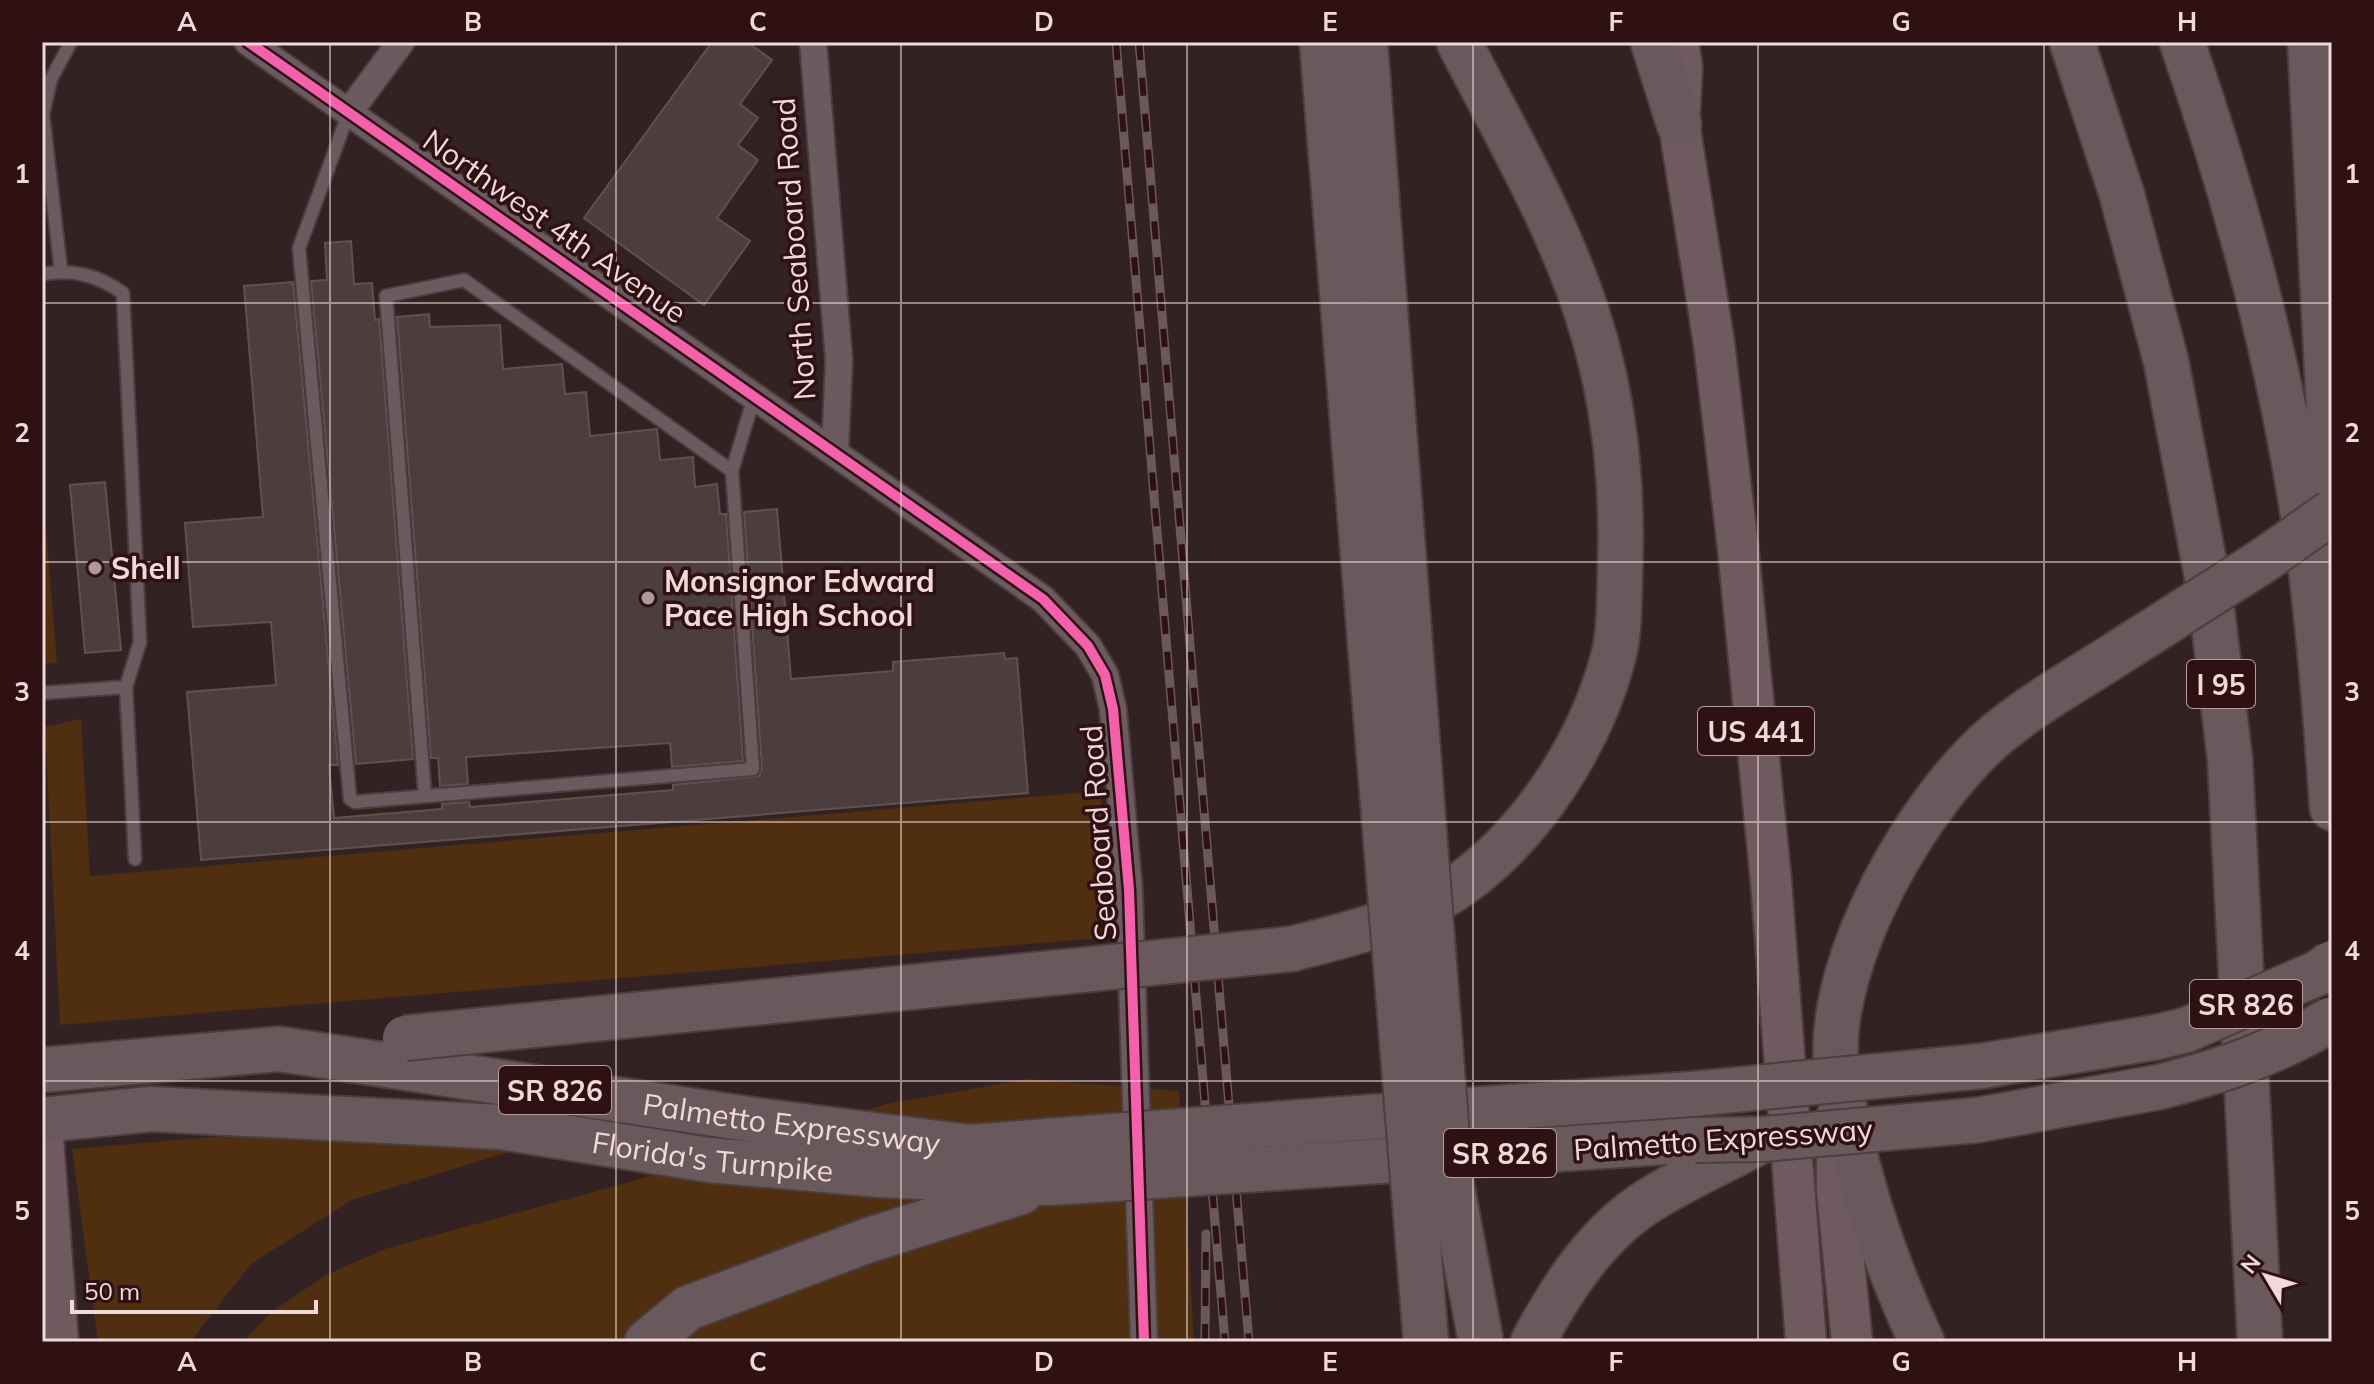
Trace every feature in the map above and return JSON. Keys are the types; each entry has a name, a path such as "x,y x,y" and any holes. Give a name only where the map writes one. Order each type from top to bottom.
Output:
{"highway":[{"path":"1322,42 1426,1342"},
{"path":"1365,42 1450,1177 1481,1342"},
{"path":"279,1049 1291,949 1402,917 1459,886 1493,857 1553,787 1575,753 1614,655 1622,511 1617,438 1605,373 1563,247 1459,42"},
{"path":"1653,42 1679,124"},
{"name":"I 95","path":"2072,42 2122,195 2162,346 2179,414 2210,593 2230,760 2260,1342"},
{"path":"2182,42 2225,175 2268,346 2313,588 2332,808"},
{"path":"2310,42 2330,449 2313,588"},
{"path":"1922,1342 1874,1224 1836,1065 1836,1025 1845,987 1891,866 1949,783 1995,736 2332,512"},
{"name":"Palmetto Expressway","path":"1049,1183 1113,1158 1302,1122 1692,1094 1982,1066 2157,1037 2186,1030 2318,973 2332,963"},
{"name":"Palmetto Expressway","path":"42,1070 279,1049 755,1120 970,1147 1113,1158 1305,1166 1696,1158 1764,1139 1978,1120 2159,1087 2221,1071 2281,1049 2332,1019"},
{"name":"Florida's Turnpike","path":"42,1122 151,1109 500,1127 709,1160 880,1175 1049,1183"},
{"path":"1533,1342 1584,1260 1614,1228 1696,1158"},
{"name":"SR 826","path":"647,1342 688,1308 866,1241 1049,1183"}],"main road":[{"name":"US 441","path":"1678,42 1682,66 1679,124 1714,343 1771,881 1806,1342"},
{"path":"1836,1065 1837,1191 1852,1342"},
{"path":"42,1122 58,1342"}],"street":[{"name":"Northwest 4th Avenue","path":"248,42 835,451"},
{"path":"349,112 401,42"},
{"name":"North Seaboard Road","path":"813,42 839,360 835,451"},
{"name":"Seaboard Road","path":"835,451 1043,599 1088,646 1105,675 1113,709 1129,890 1144,1342"}],"lane":[{"path":"61,271 43,114 51,79 71,42"},
{"path":"349,112 299,248 348,794 355,802 753,769 732,471 755,394"},
{"path":"42,274 61,271 100,276 123,293 140,642 126,687 135,859"},
{"path":"425,796 386,296 464,280 732,471"},
{"path":"42,693 126,687"}],"shaded area":[{"path":"42,480 57,663 42,664"},
{"path":"81,719 90,876 1101,791 1101,938 60,1025 45,727"},
{"path":"1028,1079 1179,1091 1194,1342 242,1342 274,1310 328,1274 385,1249 630,1182 887,1104"},
{"path":"690,1096 352,1200 251,1264 190,1342 98,1342 72,1149"}],"building":[{"path":"712,42 747,42 772,60 740,104 758,118 738,145 758,160 717,218 750,241 704,305 584,218"},
{"path":"351,241 354,284 372,283 375,320 379,319 413,759 356,764 311,281 327,280 325,243"},
{"path":"293,282 338,765 329,765 334,818 442,809 442,804 469,802 470,807 673,790 673,785 759,776 762,768 744,512 777,509 791,679 893,671 893,662 1004,653 1005,659 1017,658 1028,793 201,860 187,692 276,685 271,622 193,627 185,523 263,517 244,286"},
{"path":"429,314 430,327 500,325 503,369 562,364 565,394 586,392 590,436 657,429 660,460 693,457 695,487 717,484 720,514 726,514 743,761 672,767 670,743 466,757 468,784 440,786 438,758 431,758 397,317"},
{"name":"Shell","path":"105,482 121,650 85,653 70,485"}],"railway":[{"path":"1116,42 1225,1342"},
{"path":"1139,42 1249,1342"},
{"path":"1205,1342 1206,1234"}],"cycle path":[{"path":"248,42 1043,599 1088,646 1105,675 1113,709 1129,890 1144,1342"}],"place":[{"name":"Shell","path":"95,568"},
{"name":"Monsignor Edward Pace High School","path":"648,598"}]}
